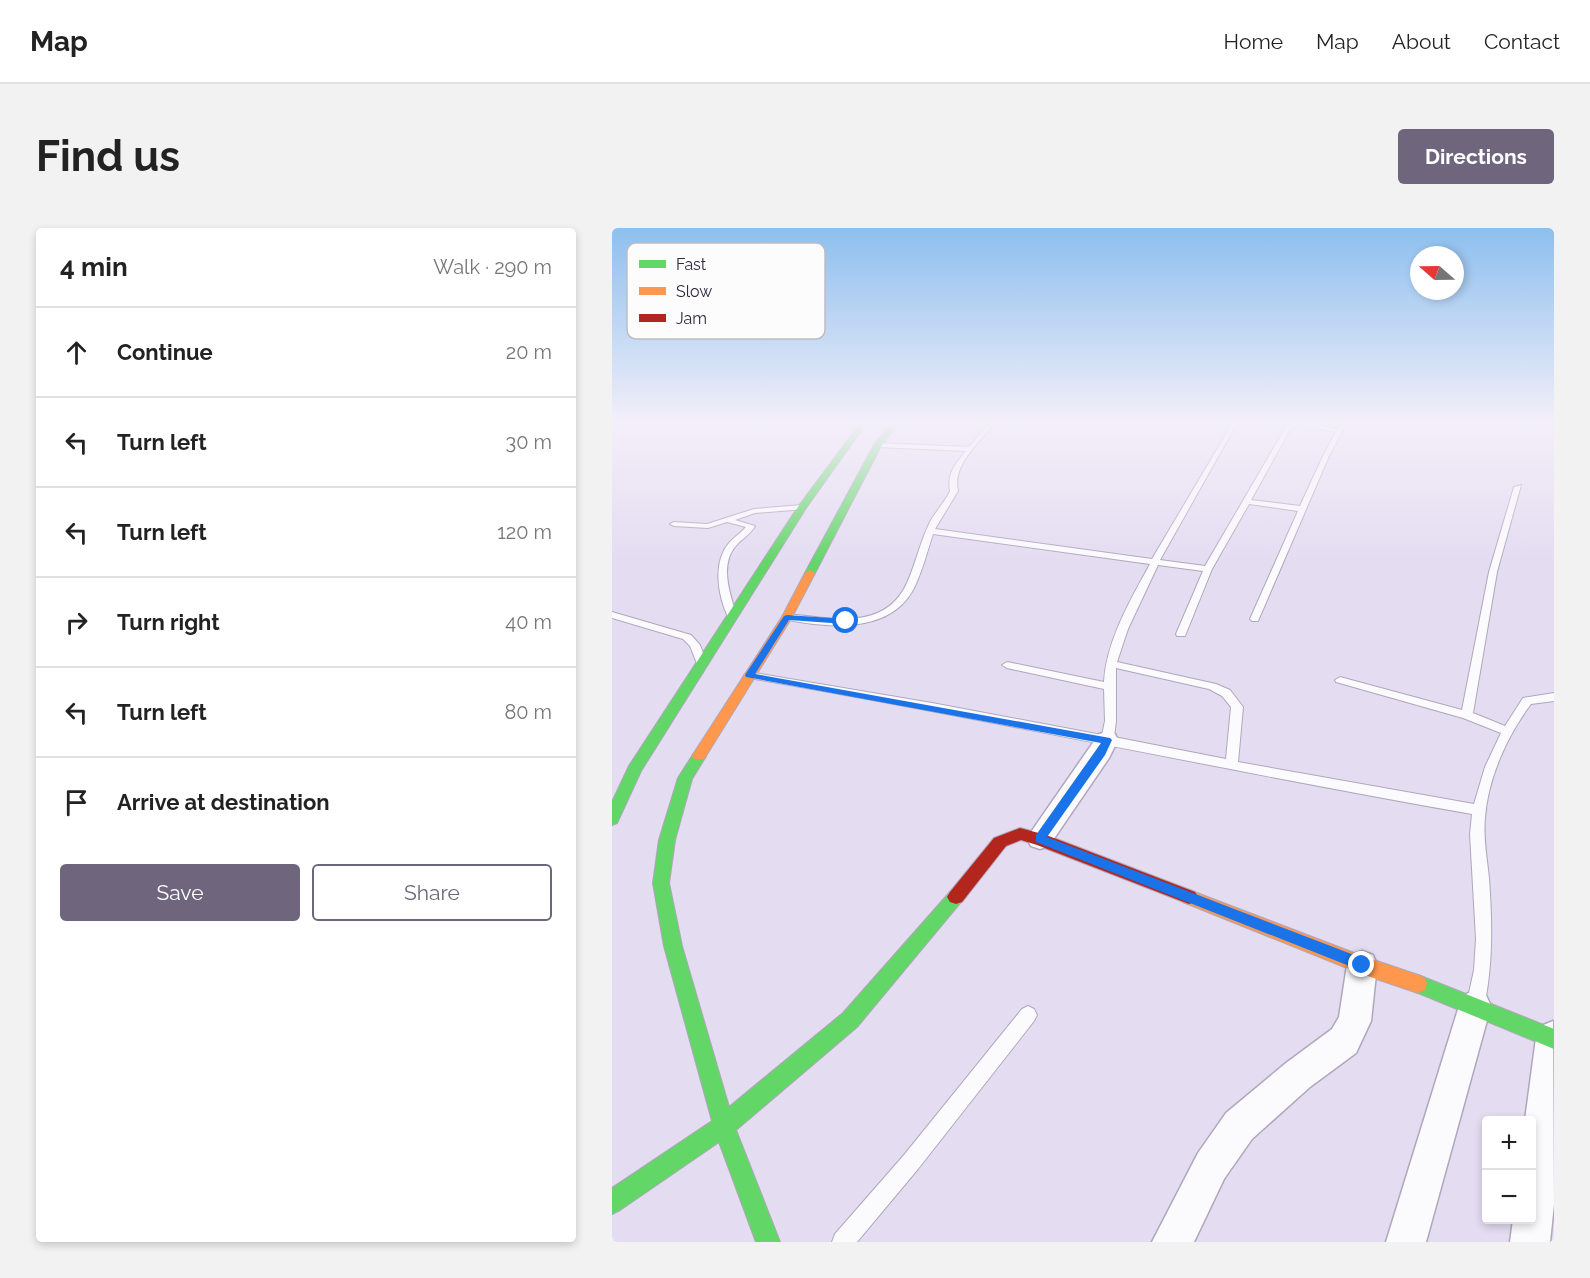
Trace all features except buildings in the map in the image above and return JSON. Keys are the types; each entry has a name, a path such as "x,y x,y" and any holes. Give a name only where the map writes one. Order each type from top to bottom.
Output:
{"street":[{"path":"612,819 634,770 802,507 830,468"},
{"path":"768,1242 724,1126 673,946 661,883 667,840 685,778 787,617 866,468"},
{"path":"1040,839 1107,740"},
{"path":"612,1202 724,1126 849,1020 931,927 1000,842 1020,834 1040,839 1554,1038 1530,1242"},
{"path":"1172,1242 1211,1166 1239,1126 1298,1075 1344,1041 1355,1021 1362,965"},
{"path":"1406,1242 1475,1006"}],"lane":[{"path":"787,617 846,621 871,620 896,608 907,592 931,531 954,491 952,481 956,468"},
{"path":"1107,740 1111,721 1108,686 1111,664 1123,630 1155,561 1209,468"},
{"path":"1181,634 1208,569 1266,468"},
{"path":"1255,619 1321,468"},
{"path":"1467,715 1493,572 1518,487"},
{"path":"1246,501 1302,509"},
{"path":"674,524 704,526 754,511 802,507"},
{"path":"727,520 751,526 730,547 723,566 723,583 732,617"},
{"path":"931,531 1208,569"},
{"path":"612,615 687,637 695,645 702,664"},
{"path":"1111,664 1196,682 1226,693 1238,708 1232,764"},
{"path":"1007,665 1108,686"},
{"path":"749,675 1107,740 1370,792 1479,810"},
{"path":"1340,680 1467,715 1506,731"},
{"path":"1475,1006 1484,973 1479,810 1506,731 1527,701 1554,697"},
{"path":"843,1242 911,1162 1028,1015"}],"traffic: fast":[{"path":"612,819 634,770 802,507 830,468"},
{"path":"810,573 866,468"},
{"path":"699,756 685,778 667,840 661,883 673,946 724,1126 768,1242"},
{"path":"612,1202 724,1126 850,1020 956,897"},
{"path":"1418,984 1554,1039"}],"traffic: slow":[{"path":"699,756 787,617 810,573"},
{"path":"1189,897 1362,965 1418,984"}],"traffic: jam":[{"path":"956,897 1000,842 1020,834 1040,839 1189,897"}],"route":[{"path":"846,621 787,617 749,675 1107,740 1040,839 1362,965"}]}
